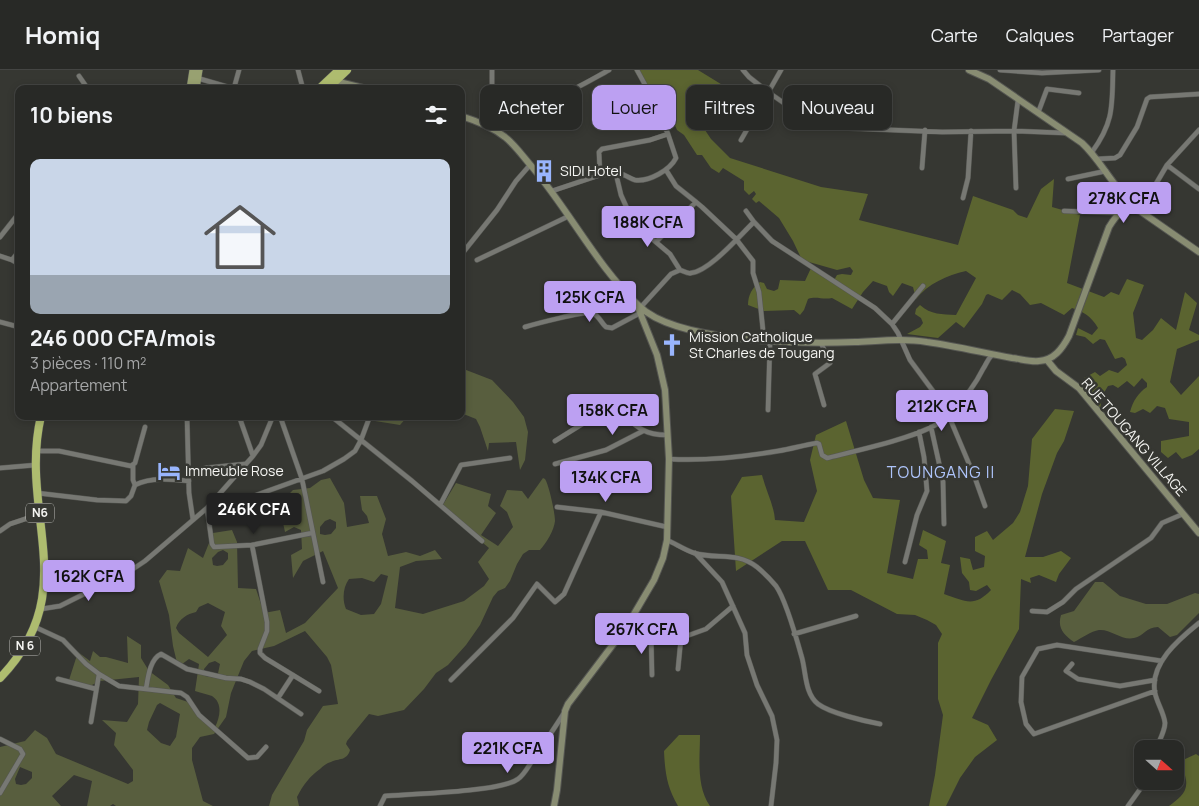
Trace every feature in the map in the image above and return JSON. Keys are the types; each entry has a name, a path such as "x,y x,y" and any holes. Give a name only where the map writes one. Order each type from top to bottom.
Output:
{"highway":[{"path":"330,85 338,70"},
{"path":"324,85 347,70"},
{"name":"N6","path":"40,420 36,464 37,493 45,568 41,609"},
{"name":"N 6","path":"0,678 21,652 35,627 41,609"}],"main road":[{"path":"191,85 193,70"},
{"path":"196,85 198,70"}],"street":[{"path":"235,85 239,70"},
{"path":"298,70 302,85"},
{"path":"492,70 492,85"},
{"path":"580,85 609,70"},
{"path":"552,191 600,175 621,174 635,180 641,180 653,177 673,164 676,158 668,134 637,70"},
{"path":"743,70 759,85"},
{"path":"772,85 781,70"},
{"path":"969,70 977,71 1082,143 1092,152 1118,188 1137,210 1199,252"},
{"path":"1000,70 1042,73 1099,70"},
{"path":"1092,152 1103,137 1110,119 1113,70"},
{"path":"79,76 85,85"},
{"path":"197,78 223,85"},
{"path":"334,78 355,85"},
{"path":"1038,113 1047,89 1079,93"},
{"path":"1097,159 1115,158 1120,155 1137,127 1147,99 1150,97 1199,94"},
{"path":"773,95 794,110 819,123 842,128 1014,130 1067,133"},
{"path":"1015,97 1016,188"},
{"path":"465,118 480,123"},
{"path":"380,806 385,796 466,791 512,783 519,778 551,735 568,704 627,626 654,580 667,540 669,460 665,390 657,354 639,308 602,262 552,191 505,137 495,130"},
{"path":"741,140 747,130"},
{"path":"922,168 925,130"},
{"path":"1064,211 1121,212 1137,210 1167,165 1199,130"},
{"path":"963,198 968,178 971,131"},
{"path":"600,175 599,152 602,149 650,140 668,134"},
{"path":"465,250 530,165"},
{"path":"1167,165 1199,189"},
{"path":"666,170 676,186 736,239 753,261 753,273 759,292 767,340 768,410"},
{"path":"1068,179 1106,171"},
{"path":"616,174 621,195 630,215 644,232 670,254 680,270 688,273 693,273 710,263 754,222"},
{"path":"639,308 664,321 697,332 722,337 821,343 900,340 927,342 1037,362 1047,360 1062,348 1080,308 1109,227 1121,212 1118,188"},
{"path":"656,242 696,202"},
{"path":"746,211 772,241 875,308 892,324 910,360 948,412 976,478 985,506"},
{"path":"477,260 569,216"},
{"path":"0,238 15,218"},
{"path":"0,256 15,262"},
{"path":"12,260 15,256"},
{"path":"525,327 590,312 609,328 639,308 671,274 680,270"},
{"path":"892,324 923,286"},
{"path":"0,322 15,327"},
{"path":"821,343 830,363 815,374 824,405"},
{"path":"669,460 695,460 779,451 816,442 819,444 822,455 827,458 888,443 919,432 946,418 948,412 965,398 984,368 986,361 992,355"},
{"name":"RUE TOUGANG VILLAGE","path":"1047,360 1056,371 1079,388 1199,533"},
{"path":"555,442 608,408 617,411 644,431 667,435"},
{"path":"187,420 188,482 193,520"},
{"path":"240,420 253,456"},
{"path":"41,609 60,606 130,571 145,561 212,503 261,445 271,420"},
{"path":"281,420 302,479 323,582"},
{"path":"336,420 482,541"},
{"path":"212,503 254,496 302,479 344,460 355,451 368,420"},
{"path":"931,426 943,480 944,524"},
{"path":"37,493 96,500 126,501 131,496 135,485 133,480 134,465 145,427"},
{"path":"555,464 606,450 644,431"},
{"path":"905,562 917,515 927,491 924,456 919,432"},
{"path":"36,451 59,450 134,465"},
{"path":"440,505 461,465 510,458"},
{"path":"0,468 36,464"},
{"path":"205,468 245,464"},
{"path":"135,485 146,481 158,480 188,482"},
{"path":"557,507 601,512 667,528"},
{"path":"207,508 214,547 252,545 312,533"},
{"path":"451,680 513,618 537,584 556,602 564,594 601,512"},
{"path":"0,531 10,524 40,514"},
{"path":"1032,611 1047,612 1063,602 1076,589 1150,538 1162,523 1183,514"},
{"path":"667,540 695,553 732,556 745,560 757,568 776,586 791,621 802,657 810,694 814,700 820,705 855,719 880,724"},
{"path":"252,545 267,622 267,631 260,653 319,691"},
{"path":"695,553 722,582 745,633 747,655 757,685 772,716 777,740 771,806"},
{"path":"627,626 640,632 681,638 706,629 733,606"},
{"path":"794,634 856,616"},
{"path":"1159,740 1165,722 1155,691 1155,680 1167,653 1199,623"},
{"path":"35,627 63,640 86,664 119,686 173,691 187,697 198,715 248,758 257,757 266,748"},
{"path":"651,633 652,676"},
{"path":"678,669 681,638"},
{"path":"1155,691 1034,734 1026,724 1021,702 1022,677 1038,649 1057,644 1162,661"},
{"path":"146,689 153,662 161,654 187,670 250,682 301,714"},
{"path":"1072,664 1066,671 1078,679 1120,686 1155,680"},
{"path":"91,722 99,674"},
{"path":"278,698 293,675"},
{"path":"58,679 96,689"},
{"path":"554,806 564,711"},
{"path":"0,739 20,749 23,754 0,794"},
{"path":"1128,806 1140,790"}],"green space":[{"path":"634,70 698,70 722,85 686,85 686,130 705,130 711,139 730,158 821,187 868,194 859,220 958,245 973,196 1013,210 1018,215 1027,218 1041,189 1054,179 1052,207 1080,215 1067,283 1104,297 1111,292 1119,295 1127,279 1144,285 1133,313 1136,338 1142,340 1153,330 1161,318 1176,330 1185,292 1197,303 1189,330 1199,335 1199,340 1177,349 1170,382 1181,395 1199,376 1199,449 1192,455 1182,459 1176,452 1168,458 1161,452 1161,441 1189,436 1189,422 1169,419 1165,408 1157,406 1150,413 1143,409 1135,413 1130,412 1136,398 1147,387 1147,383 1142,378 1134,387 1127,381 1118,388 1113,385 1108,386 1102,396 1100,411 1089,394 1090,388 1084,378 1095,372 1100,376 1109,370 1118,373 1127,365 1122,357 1115,359 1105,340 1100,339 1093,344 1085,337 1076,335 1078,328 1092,335 1098,328 1090,317 1072,308 1064,315 1041,303 1030,305 1020,294 1012,290 1002,300 988,294 986,295 982,304 964,328 956,322 938,338 907,334 920,327 923,323 921,318 915,314 916,309 920,305 933,312 956,315 976,278 966,271 938,281 916,299 913,287 902,283 893,296 887,286 873,281 852,309 832,298 808,299 800,315 794,310 764,311 748,305 751,292 760,282 764,283 767,289 774,291 778,289 780,280 805,281 811,268 833,282 837,275 851,275 853,271 850,267 837,270 802,260 779,218 759,201 756,203 752,199 756,194 754,191 749,195 744,190 744,181 723,168 719,173 711,168 702,155 697,155 684,135 677,130 676,85 643,85"},
{"path":"465,370 492,380 524,417 528,432 525,460 520,470 516,442 489,443 488,451 476,419 465,415"},
{"path":"1055,409 1074,411 1042,494 1025,557 1043,557 1061,551 1071,558 1059,574 1056,582 1039,575 1030,578 1031,583 1021,579 1019,629 972,718 988,725 997,740 975,757 960,778 946,806 929,806 943,715 938,699 938,643 942,634 936,625 927,620 915,615 897,614 851,590 828,590 805,541 782,541 736,571 731,496 742,477 762,475 775,520 804,522 817,491 810,460 816,435 846,421 864,480 873,498 900,500 887,573 913,579 918,559 928,559 927,550 919,545 923,530 946,541 941,563 950,565 944,594 964,601 974,601 985,596 991,590 987,585 976,591 970,590 969,582 962,573 960,557 970,559 973,570 984,567 985,556 975,551 975,537 987,531 993,540 1013,523 1020,512 1028,486 1032,439"},
{"path":"375,420 404,420 400,425"},
{"path":"330,478 344,503 347,527 369,523 367,516 362,510 360,496 377,496 386,519 382,534 388,556 406,552 420,556 435,550 442,559 416,561 400,567 395,608 423,614 464,601 484,586 489,579 478,562 489,548 441,508 456,483 491,494 488,506 496,513 481,535 498,546 513,527 507,512 500,506 507,490 522,491 528,499 543,478 545,479 553,506 555,521 549,537 540,550 529,550 523,554 510,581 505,588 498,591 493,597 480,625 466,645 448,665 436,673 404,710 378,716 369,714 347,741 346,744 350,750 349,754 342,759 325,765 307,781 297,797 299,806 269,806 272,795 304,741 307,730 323,706 338,704 331,665 327,657 305,631 274,646 252,651 244,661 231,693 226,717 214,734 200,737 192,748 192,760 203,801 213,806 116,806 113,804 110,806 87,806 92,781 74,775 52,796 61,806 0,806 0,747 25,741 35,730 47,738 56,754 128,784 133,781 133,770 114,745 116,733 102,720 127,722 138,704 139,677 100,681 90,686 69,680 78,652 90,661 93,651 100,657 128,663 127,636 141,645 141,658 149,671 168,685 176,698 188,702 215,727 220,710 218,702 212,696 195,691 199,664 189,659 178,667 169,615 159,581 167,570 180,571 188,548 203,558 213,533 232,530 237,542 238,588 256,589 264,613 280,610 286,633 305,623 338,588 323,551 303,561 293,578 291,555 302,549 301,530 294,527 285,532 279,504 293,490 310,488 321,480","holes":["330,519 336,522 336,528 331,534 320,534 320,527 325,521","223,550 228,553 228,559 223,565 213,565 212,558","381,574 388,576 381,604 374,614 361,615 346,609 344,590 347,582 349,579 362,578 374,582","208,603 225,612 221,626 227,635 208,657 179,633 176,628 184,617 196,612 199,607","215,661 220,664 217,678 205,676 204,669 209,663","160,703 180,714 176,737 170,746 161,743 147,730 157,705","20,767 32,772 32,778 26,784 16,784 15,779"]},
{"path":"1095,582 1103,582 1120,596 1146,604 1167,604 1195,593 1199,594 1199,613 1177,635 1170,637 1158,627 1154,627 1134,638 1121,637 1108,631 1099,630 1074,642 1062,631 1060,624 1061,615 1074,611"},
{"path":"679,735 700,735 699,762 701,781 710,806 678,806 671,792 666,773 664,751"},
{"path":"1196,754 1199,756 1199,806 1169,806 1182,795 1185,789 1184,760"}],"place":[{"name":"SIDI Hotel","path":"544,171"},
{"name":"Mission Catholique St Charles de Tougang","path":"672,345"},
{"name":"Immeuble Rose","path":"169,471"}],"district":[{"name":"TOUNGANG II","path":"941,472"}]}
